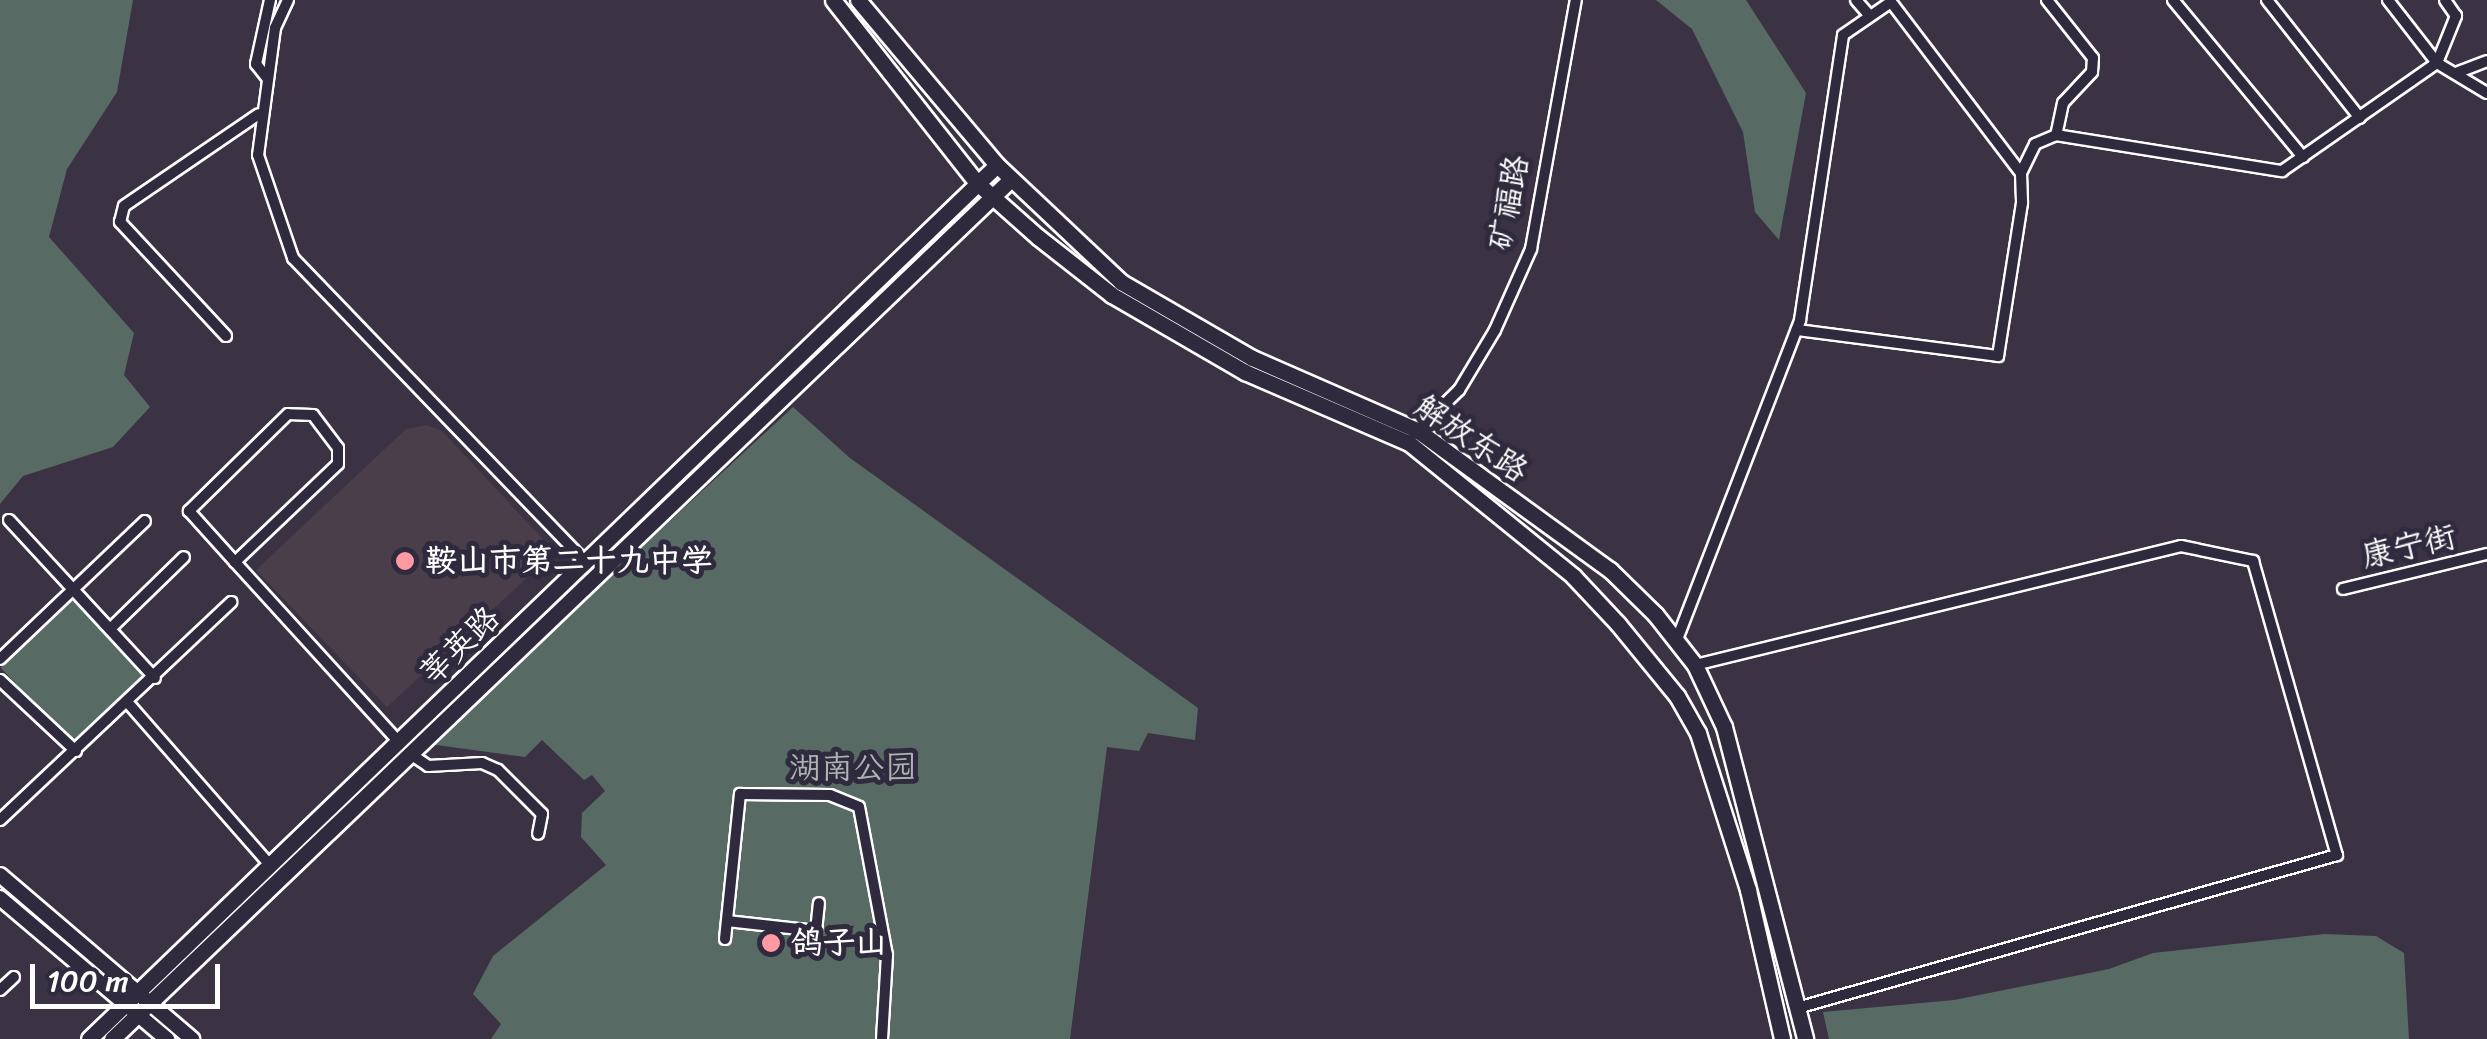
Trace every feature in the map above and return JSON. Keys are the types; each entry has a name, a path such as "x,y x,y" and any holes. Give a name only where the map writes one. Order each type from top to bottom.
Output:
{"main road":[{"name":"解放东路","path":"833,0 976,182 1112,295 1245,372 1413,437 1572,576 1677,696 1698,732 1748,890 1782,1039"},
{"name":"解放东路","path":"858,0 996,165 1121,282 1252,358 1413,437 1610,570 1676,642 1694,665 1724,727 1805,1039"},
{"name":"莘英路","path":"112,1039 144,994 270,864 404,748 996,165"},
{"name":"莘英路","path":"144,994 991,194 1011,180"},
{"path":"0,875 144,994 192,1039"},
{"path":"0,898 166,1039"},
{"name":"莘英路","path":"89,1039 133,1008"}],"street":[{"path":"267,78 256,64 270,0"},
{"path":"288,0 275,28 260,113 258,155 293,258 587,564"},
{"name":"矿福路","path":"1413,437 1458,390 1495,330 1531,249 1576,0"},
{"path":"1856,0 1870,16"},
{"path":"2046,0 2093,58 2092,72 2063,103 2056,134"},
{"path":"2173,0 2303,157"},
{"path":"2267,0 2360,118"},
{"path":"2388,0 2437,64 2487,93"},
{"path":"1797,330 1998,356 2022,203 2021,173 2035,144 2056,134 2282,171 2437,64 2456,16 2444,0"},
{"path":"1676,642 1797,330 1842,35 1892,1 2021,173"},
{"path":"2456,72 2487,61"},
{"path":"226,336 120,222 124,206 260,113"},
{"path":"235,562 338,464 338,448 312,416 288,414 189,511 235,562 404,748 428,766 482,763 498,770 542,814 538,834"},
{"path":"8,520 155,678"},
{"path":"0,659 145,521"},
{"path":"1694,665 2181,546 2253,560 2337,855 1797,1008"},
{"name":"康宁街","path":"2343,589 2487,554"},
{"path":"110,629 184,557"},
{"path":"0,820 129,704 231,602"},
{"path":"0,680 76,751"},
{"path":"129,704 270,864"},
{"path":"726,940 740,794 830,796 859,808 886,955 882,1039"},
{"path":"727,921 816,931 819,903"},
{"path":"0,990 14,977"}],"shaded area":[{"name":"鞍山市第二十九中学","path":"427,425 442,431 555,552 387,707 256,570 406,429"}],"green space":[{"path":"0,0 133,0 117,92 67,169 49,237 134,333 124,375 150,407 113,447 23,476 0,504"},
{"path":"1656,0 1746,0 1806,93 1779,240 1755,212 1743,132 1692,29"},
{"name":"湖南公园","path":"793,407 850,458 1198,708 1195,740 1148,733 1139,751 1107,747 1070,1039 491,1039 501,1024 473,994 493,956 606,865 581,837 582,813 605,791 592,775 584,780 542,740 525,757 429,744"},
{"path":"73,600 145,677 72,744 1,668"},
{"path":"2324,934 2376,936 2404,953 2409,1039 1829,1039 1823,1012 1954,1000 2109,969 2153,953"}],"place":[{"name":"鞍山市第二十九中学","path":"405,561"},
{"name":"鸽子山","path":"771,943"}]}
